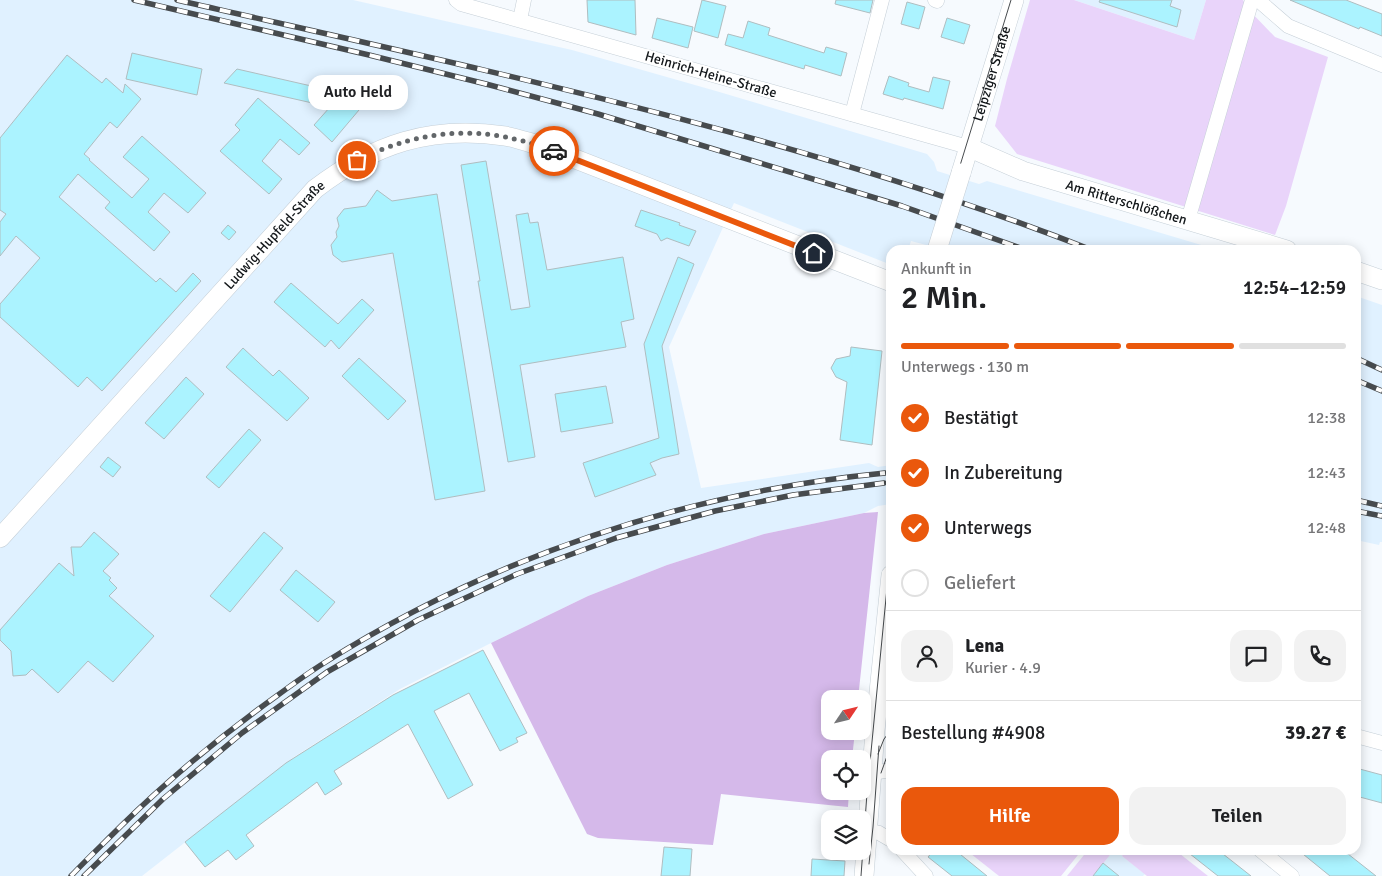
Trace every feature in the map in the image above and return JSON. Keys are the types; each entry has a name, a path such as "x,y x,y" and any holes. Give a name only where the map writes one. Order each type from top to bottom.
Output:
{"main road":[{"name":"Leipziger Straße","path":"938,245 1014,0"},
{"name":"Ludwig-Hupfeld-Straße","path":"0,538 315,189 357,160 404,141 439,134 458,133 506,136 533,144 886,280"},
{"name":"Am Ritterschlößchen","path":"968,147 1023,172 1270,245"},
{"path":"1361,273 1382,280"},
{"path":"869,810 886,627"},
{"path":"864,876 865,860"}],"street":[{"name":"Heinrich-Heine-Straße","path":"456,0 461,4 968,147"},
{"path":"520,20 524,0"},
{"path":"852,114 882,0"},
{"path":"1188,220 1252,0"},
{"path":"1258,0 1288,26 1382,65"},
{"path":"1361,737 1382,743"},
{"path":"872,772 886,771"},
{"path":"871,832 880,833 886,837"},
{"path":"907,855 925,875"},
{"path":"1266,855 1292,876"}],"shaded area":[{"path":"0,0 353,0 572,50 716,91 927,154 934,162 937,171 979,184 987,181 1201,245 926,245 911,241 910,245 886,245 886,263 734,203 669,347 701,488 869,463 878,467 886,466 886,505 878,506 864,513 764,534 667,565 588,596 491,643 400,689 294,757 142,876 0,876"},
{"path":"1030,0 1074,0 1194,40 1206,0 1243,0 1248,9 1275,37 1328,57 1286,206 1275,235 1017,154 995,126"},
{"path":"1074,0 1206,0 1194,40"},
{"path":"1361,298 1382,305 1382,542 1379,545 1361,541"},
{"path":"878,512 859,690 821,690 821,740 854,740 853,750 821,750 821,800 848,800 848,807 721,794 713,845 598,838 587,834 491,643 588,596 667,565 764,534 864,513"},
{"path":"972,855 1078,855 1061,876 999,876"},
{"path":"1084,855 1110,855 1093,876 1067,876"},
{"path":"1110,855 1123,855 1145,874 1143,876 1093,876"},
{"path":"1181,855 1208,876 1147,876 1122,856"}],"building":[{"path":"587,0 635,0 636,35 588,22"},
{"path":"702,0 726,6 718,38 694,31"},
{"path":"836,0 873,0 870,13 835,4"},
{"path":"1100,0 1172,0 1170,6 1181,10 1177,27 1099,2"},
{"path":"1290,0 1346,0 1382,14 1382,36 1360,27 1359,29"},
{"path":"907,2 925,7 919,29 901,24"},
{"path":"657,18 693,27 688,48 652,38"},
{"path":"947,18 970,25 964,44 941,37"},
{"path":"748,21 770,28 768,35 824,53 826,47 847,53 841,76 805,65 804,69 725,45 728,34 743,38"},
{"path":"132,53 202,69 197,95 126,79"},
{"path":"67,55 102,83 106,78 123,93 125,84 141,99 117,128 110,122 84,154 89,160 132,198 149,179 123,157 142,136 206,193 188,213 164,193 148,212 170,232 154,251 105,208 110,202 78,174 59,197 156,282 160,278 176,292 193,273 201,281 102,391 87,377 78,387 0,317 0,304 40,258 16,236 0,256 0,222 6,214 0,210 0,138"},
{"path":"237,69 355,96 359,110 332,142 314,125 330,107 224,83"},
{"path":"889,76 909,83 908,86 929,92 933,77 950,81 943,109 883,94"},
{"path":"258,98 310,143 299,155 280,139 262,161 282,179 269,194 220,151 240,130 235,125"},
{"path":"486,161 511,310 530,307 516,215 528,213 530,223 538,222 547,270 623,257 634,319 621,322 626,347 520,365 535,457 508,462 461,165"},
{"path":"377,190 392,201 437,194 485,491 435,500 393,253 342,262 333,255 331,245 337,237 336,232 339,226 337,218 344,209 366,206"},
{"path":"641,210 680,223 679,225 696,231 689,246 667,238 661,241 657,234 635,226"},
{"path":"228,225 236,232 229,240 221,233"},
{"path":"678,257 694,264 662,346 679,454 650,463 656,475 595,497 583,463 659,438 644,344"},
{"path":"291,283 338,324 362,299 374,310 339,349 331,340 325,347 274,302"},
{"path":"851,347 882,351 872,445 840,440 847,382 836,377 831,368 836,359 850,356"},
{"path":"243,348 273,376 279,370 309,398 287,421 226,367"},
{"path":"359,358 406,401 388,420 342,376"},
{"path":"186,377 204,394 164,439 145,423"},
{"path":"606,386 613,423 561,432 555,394"},
{"path":"249,429 261,440 219,488 206,477"},
{"path":"108,457 121,467 113,477 100,467"},
{"path":"94,532 119,554 103,571 111,578 109,580 117,588 109,596 154,636 113,682 88,661 58,693 32,669 26,675 13,676 11,651 0,640 0,630 59,563 74,576 71,547 81,547"},
{"path":"264,532 283,548 230,612 210,596"},
{"path":"296,570 335,602 318,622 280,590"},
{"path":"483,650 527,733 516,738 518,742 500,751 469,693 434,711 473,785 448,799 408,724 334,771 342,784 325,795 317,782 246,835 254,846 236,860 228,850 205,867 185,842 286,763 393,695"},
{"path":"1361,769 1382,775 1382,803 1361,797"},
{"path":"664,847 692,849 690,876 661,876"},
{"path":"930,855 961,855 987,876 952,876 928,857"},
{"path":"1191,855 1224,855 1251,876 1218,876"},
{"path":"1304,855 1349,855 1376,876 1330,876"},
{"path":"812,859 845,861 844,876 811,876"},
{"path":"1103,863 1119,876 1093,876"}],"tram line":[{"path":"936,245 1011,0"},
{"path":"861,876 886,598"},
{"path":"878,754 886,736"},
{"path":"869,864 879,746"},
{"path":"881,773 886,759"}],"railway":[{"path":"134,0 369,55 598,114 902,206 1012,245"},
{"path":"177,0 408,52 639,108 754,139 868,172 981,209 1078,245"},
{"path":"1361,360 1382,370"},
{"path":"1361,382 1382,391"},
{"path":"71,876 158,791 257,710 324,663 388,625 455,591 523,561 594,535 665,514 738,496 811,482 885,473"},
{"path":"84,876 163,799 242,733 327,672 418,620 517,574 616,538 715,511 793,495 884,483"},
{"path":"1361,501 1382,506"},
{"path":"1361,512 1382,516"}],"way so far":[{"path":"357,160 404,141 439,134 458,133 506,136 554,151"}],"place":[{"name":"Auto Held","path":"357,160"}],"route":[{"path":"554,151 814,253"}]}
